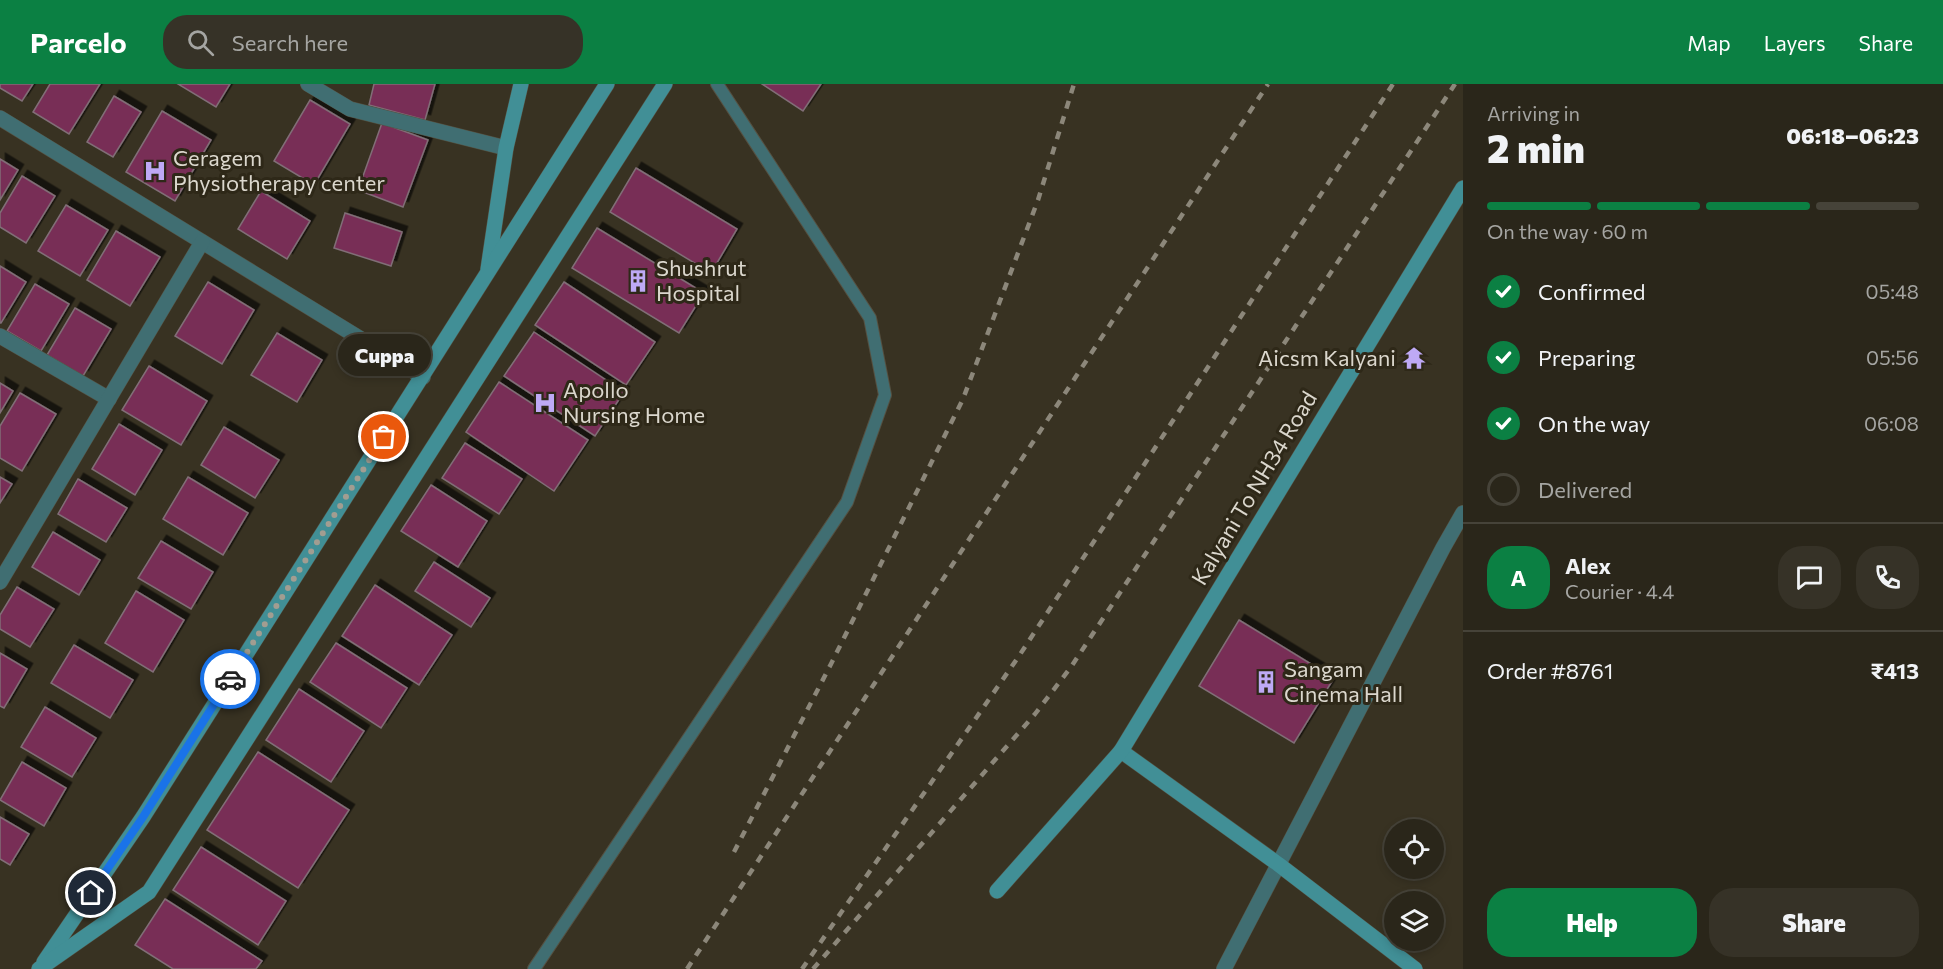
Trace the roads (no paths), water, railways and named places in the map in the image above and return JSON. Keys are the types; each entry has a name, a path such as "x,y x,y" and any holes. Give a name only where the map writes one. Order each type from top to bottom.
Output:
{"street":[{"path":"308,84 350,109 506,148"},
{"path":"487,275 506,148 521,84"},
{"path":"39,969 143,817 607,84"},
{"path":"39,969 150,892 665,84"},
{"path":"0,118 423,377"},
{"name":"Kalyani To NH34 Road","path":"998,891 1121,751 1463,188"},
{"path":"0,582 5,561 108,399 202,242"},
{"path":"0,336 108,399"},
{"path":"1224,969 1463,513"},
{"path":"1121,751 1278,864 1415,969"}],"lane":[{"path":"534,969 847,502 885,395 870,318 717,84"}],"railway":[{"path":"734,852 963,399 1038,200 1074,84"},
{"path":"687,969 1268,84"},
{"path":"802,969 1019,656 1393,84"},
{"path":"813,969 1035,714 1071,667 1455,84"}],"place":[{"name":"Ceragem Physiotherapy center","path":"155,171"},
{"name":"Shushrut Hospital","path":"638,281"},
{"name":"Aicsm Kalyani","path":"1414,358"},
{"name":"Apollo Nursing Home","path":"545,403"},
{"name":"Cuppa","path":"384,437"},
{"name":"Sangam Cinema Hall","path":"1266,682"}]}
